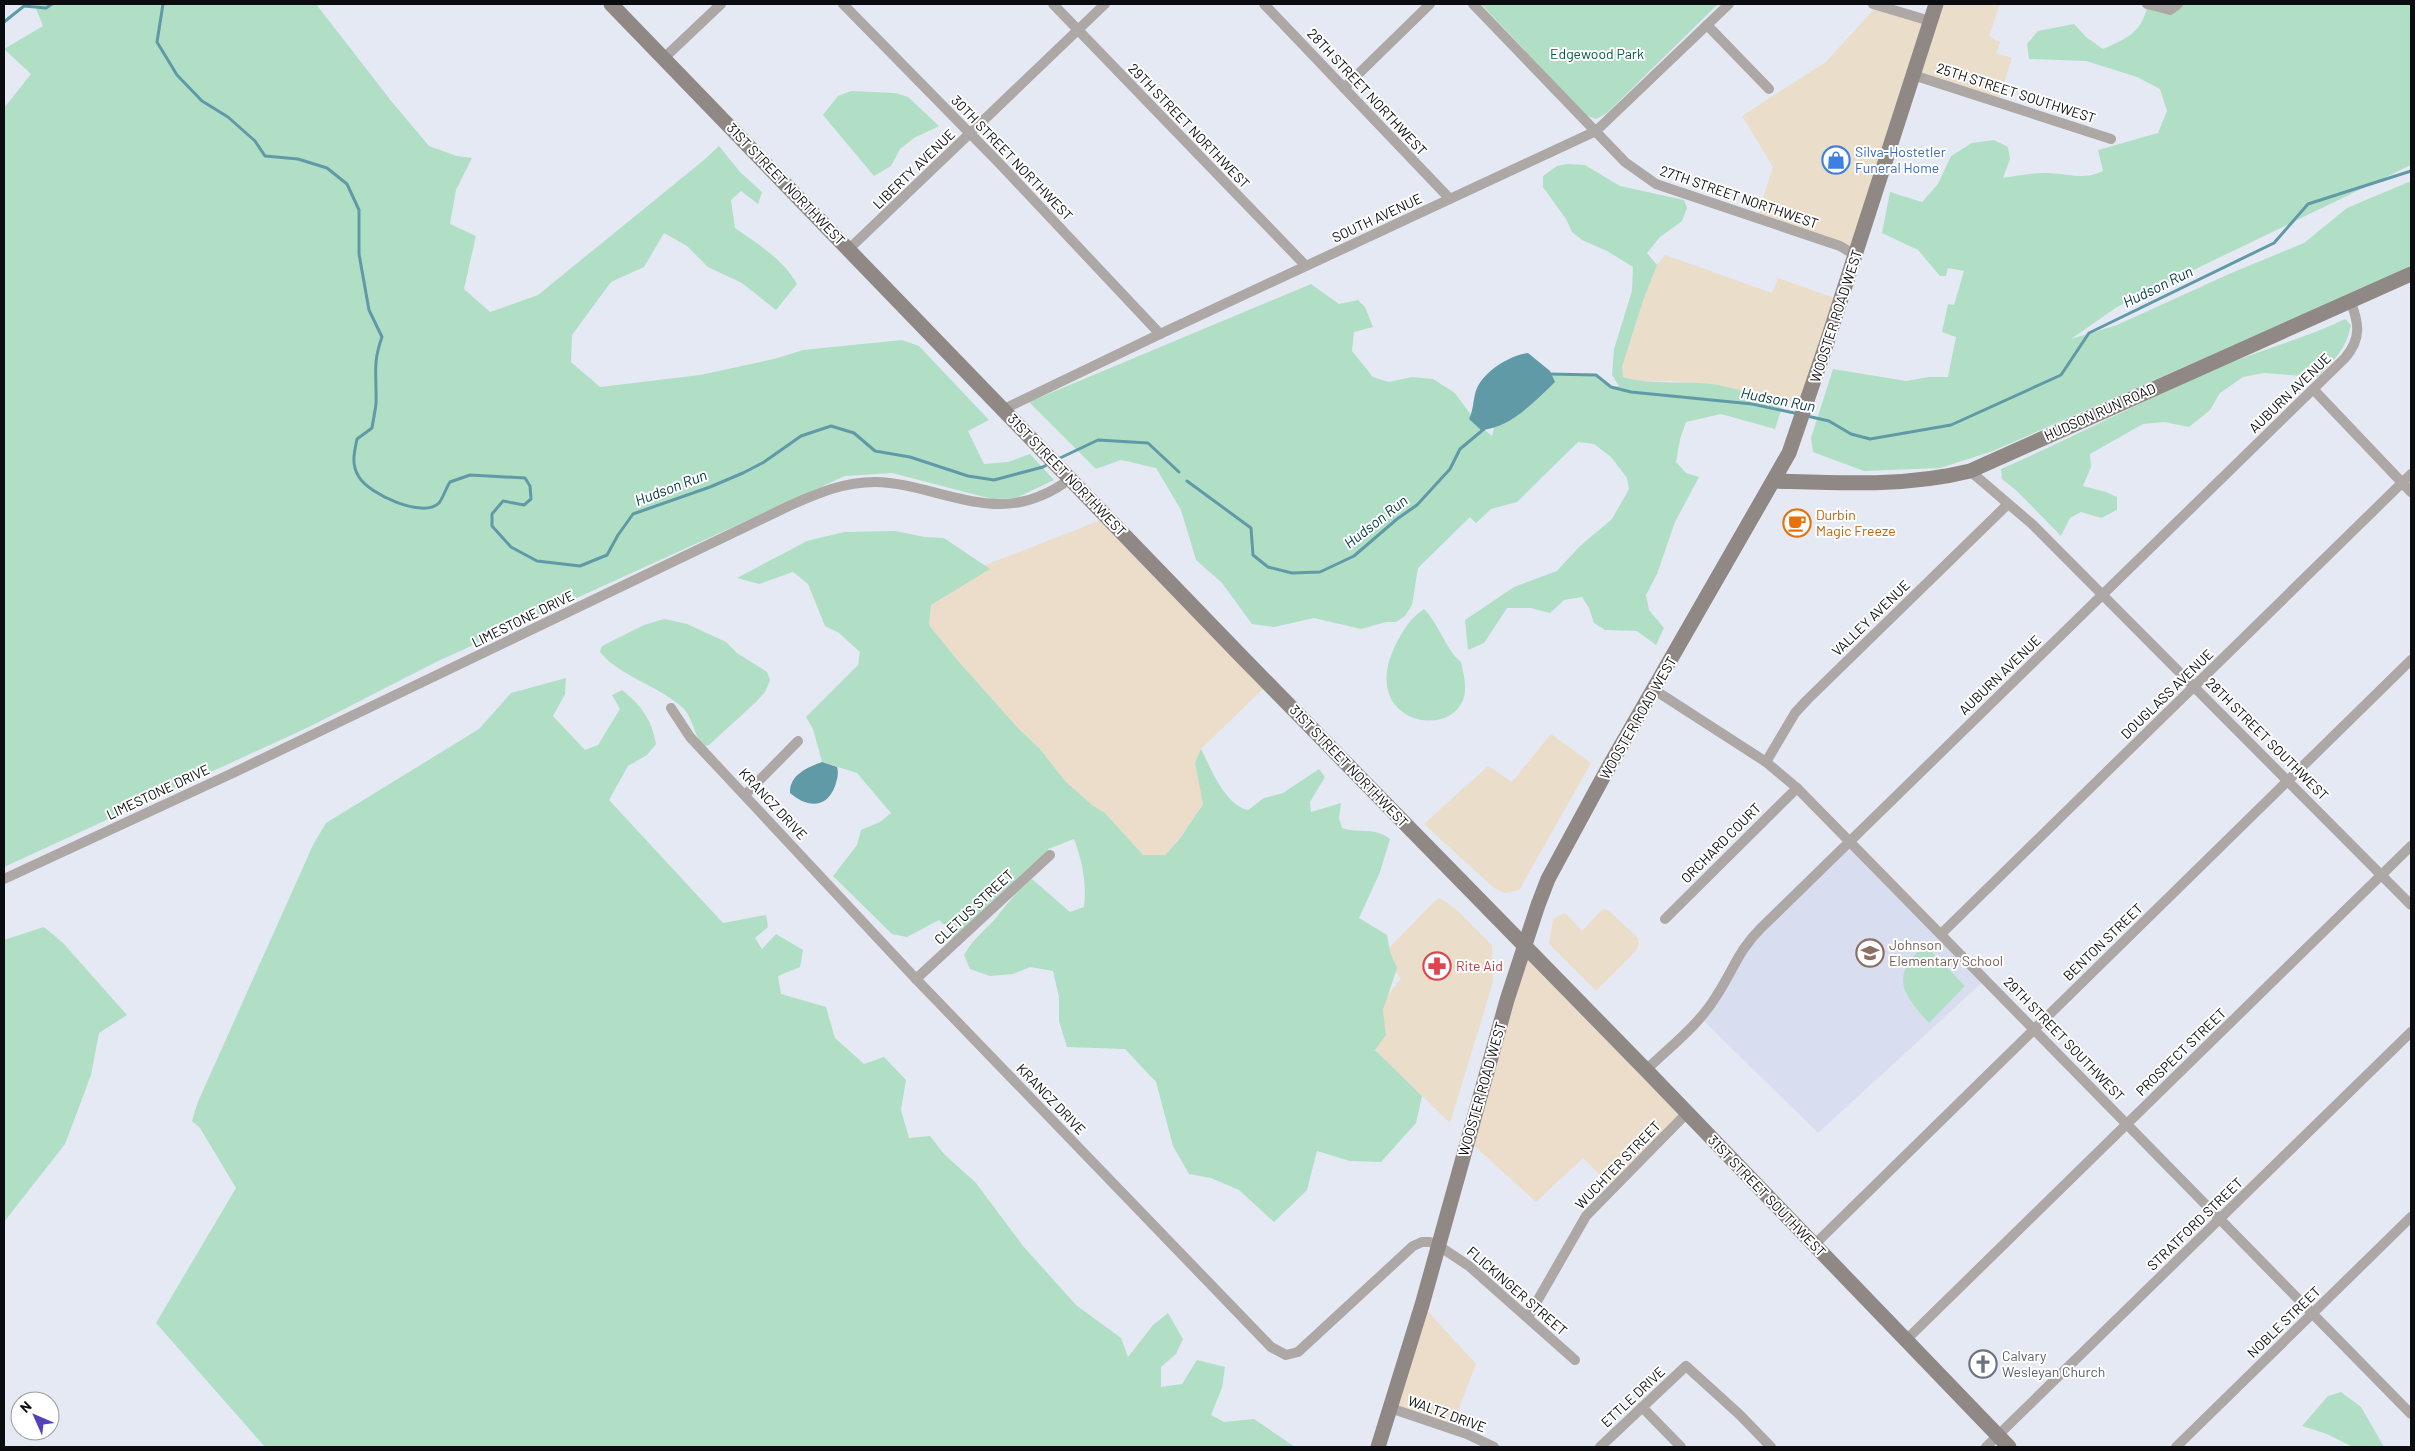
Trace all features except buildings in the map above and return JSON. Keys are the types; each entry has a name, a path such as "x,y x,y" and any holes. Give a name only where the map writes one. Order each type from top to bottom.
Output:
{"main road":[{"name":"31ST STREET NORTHWEST","path":"611,4 1058,465 1069,479 1524,945"},
{"name":"WOOSTER ROAD WEST","path":"1378,1447 1439,1246 1524,945 1548,880 1653,690 1789,453 1936,4"},
{"name":"HUDSON RUN ROAD","path":"1774,481 1854,484 1939,478 1970,471 2411,274"},
{"name":"31ST STREET SOUTHWEST","path":"1524,945 2009,1447"}],"street":[{"path":"664,58 721,4"},
{"name":"30TH STREET NORTHWEST","path":"843,4 970,134 1160,334"},
{"name":"29TH STREET NORTHWEST","path":"1053,4 1306,266"},
{"name":"LIBERTY AVENUE","path":"849,249 1105,4"},
{"name":"28TH STREET NORTHWEST","path":"1264,4 1450,199"},
{"path":"1344,88 1430,4"},
{"name":"27TH STREET NORTHWEST","path":"1473,4 1634,170 1656,184 1840,246 1855,255"},
{"name":"SOUTH AVENUE","path":"1004,409 1160,334 1596,132 1729,4"},
{"path":"1872,4 1930,21"},
{"path":"2147,4 2167,10 2176,6"},
{"path":"1707,25 1769,89"},
{"name":"25TH STREET SOUTHWEST","path":"1913,75 2110,139"},
{"name":"AUBURN AVENUE","path":"1646,1070 1701,1018 1717,996 1733,964 1748,941 2345,358 2356,343 2359,328 2350,300"},
{"path":"2314,389 2411,492"},
{"name":"28TH STREET SOUTHWEST","path":"1970,471 2032,524 2289,780 2411,905"},
{"name":"DOUGLASS AVENUE","path":"1941,934 2411,474"},
{"name":"LIMESTONE DRIVE","path":"4,879 235,772 791,505 834,488 853,484 890,483 983,504 1006,505 1029,501 1069,479"},
{"name":"VALLEY AVENUE","path":"1766,762 1790,721 1807,700 2008,504"},
{"name":"BENTON STREET","path":"1814,1244 2411,660"},
{"name":"29TH STREET SOUTHWEST","path":"1653,690 1766,762 1797,788 2411,1414"},
{"name":"KRANCZ DRIVE","path":"671,708 690,737 916,979 1261,1338 1279,1352 1293,1355 1309,1344 1413,1246 1422,1242 1430,1242 1439,1246"},
{"path":"745,795 798,742"},
{"name":"ORCHARD COURT","path":"1665,919 1797,788"},
{"name":"PROSPECT STREET","path":"1906,1340 2411,846"},
{"name":"CLETUS STREET","path":"916,979 1050,855"},
{"name":"STRATFORD STREET","path":"1998,1436 2411,1032"},
{"name":"WUCHTER STREET","path":"1528,1317 1586,1216 1688,1113"},
{"name":"NOBLE STREET","path":"2176,1447 2411,1217"},
{"name":"FLICKINGER STREET","path":"1439,1246 1482,1276 1575,1360"},
{"name":"ETTLE DRIVE","path":"1600,1447 1686,1366 1740,1415 1771,1447"},
{"path":"1642,1407 1681,1447"},
{"name":"WALTZ DRIVE","path":"1390,1408 1467,1434 1494,1447"},
{"path":"1986,1447 1998,1436"}],"shaded area":[{"path":"1939,4 2000,4 1989,36 2000,42 1996,53 2012,58 1999,99 1917,73"},
{"path":"1874,9 1926,24 1855,253 1758,214 1773,167 1742,116 1826,62"},
{"path":"1665,255 1772,293 1778,278 1835,298 1800,402 1784,401 1712,384 1672,381 1639,382 1623,377 1622,367 1643,301 1657,265"},
{"path":"1101,520 1266,686 1201,749 1200,784 1203,804 1179,840 1165,855 1143,855 1105,813 1092,805 1065,781 1040,749 1019,729 959,662 929,625 931,605 989,569 983,566"},
{"path":"1551,734 1591,763 1519,890 1505,893 1494,888 1424,824 1488,766 1512,782"},
{"path":"1850,841 1986,979 1818,1133 1701,1018 1733,964"},
{"path":"1440,898 1457,910 1492,945 1493,982 1450,1123 1375,1050 1386,1035 1383,1010 1386,998 1401,978 1388,963 1385,952"},
{"path":"1603,909 1609,911 1638,938 1639,944 1635,952 1596,991 1549,944 1553,919 1565,913 1582,931"},
{"path":"1524,945 1687,1113 1613,1188 1583,1158 1536,1202 1468,1140"},
{"path":"1422,1305 1476,1364 1451,1429 1390,1408"}],"green space":[{"path":"34,4 316,4 392,102 429,146 457,156 472,158 456,190 450,224 476,236 464,289 490,312 538,295 719,146 740,172 762,192 758,204 741,191 731,200 735,228 777,259 797,284 776,310 742,283 708,267 687,246 664,233 644,267 611,282 572,335 571,362 600,387 700,375 774,359 803,350 902,340 919,346 989,420 968,431 984,464 1008,462 1030,454 1054,480 1016,498 992,499 892,473 845,476 436,662 311,726 4,867 4,108 31,74 4,49 43,26"},
{"name":"Edgewood Park","path":"1481,4 1718,4 1607,113 1596,119 1587,116"},
{"path":"2148,4 2411,4 2411,165 2117,307 2071,339 2117,325 2229,274 2304,243 2347,208 2411,181 2411,267 1993,451 1940,468 1864,471 1813,452 1811,438 1833,369 1906,381 1929,377 1948,377 1956,337 1942,332 1948,304 1954,305 1964,271 1948,268 1946,276 1940,276 1918,250 1882,233 1890,192 1922,202 1938,184 1951,156 1972,143 1994,140 2008,147 2010,159 2003,178 2041,173 2088,176 2103,171 2098,150 2158,133 2167,111 2160,89 2137,77 2086,61 2029,59 2027,44 2038,31 2074,24 2086,37 2103,49 2127,37 2138,28"},
{"path":"851,91 895,93 908,97 939,126 914,138 900,149 891,166 874,176 823,115 838,96"},
{"path":"1567,164 1585,165 1620,186 1684,200 1687,208 1682,221 1660,237 1647,253 1657,265 1643,301 1622,367 1623,377 1656,382 1712,384 1784,401 1775,429 1721,414 1686,422 1680,439 1676,462 1686,473 1699,477 1675,522 1657,574 1646,595 1649,610 1664,628 1656,645 1637,631 1605,630 1594,623 1589,608 1582,597 1564,600 1550,613 1531,608 1507,608 1484,643 1468,650 1465,620 1514,587 1557,571 1579,547 1612,519 1629,489 1627,478 1611,457 1594,444 1578,442 1517,502 1491,509 1476,523 1470,517 1418,568 1412,605 1405,616 1396,622 1386,622 1361,629 1314,618 1274,627 1252,624 1222,583 1196,560 1181,510 1156,468 1121,460 1096,469 1029,402 1311,284 1339,304 1358,300 1365,307 1373,327 1354,332 1352,351 1373,377 1389,382 1412,377 1433,379 1455,393 1476,422 1492,436 1496,421 1545,374 1596,375 1611,387 1619,386 1612,375 1614,349 1632,291 1633,267 1607,251 1582,240 1572,232 1566,219 1543,187 1543,176 1557,166"},
{"path":"2345,319 2351,325 2343,347 2318,377 2264,373 2243,377 2220,393 2210,410 2189,427 2164,422 2143,424 2090,454 2091,467 2083,486 2117,497 2117,510 2101,518 2081,512 2070,518 2061,536 2016,490 2002,479 2001,469 2163,393 2217,368 2314,333"},
{"path":"895,531 925,537 944,538 990,569 931,605 929,625 959,662 1019,729 1040,749 1065,781 1092,805 1105,813 1143,855 1165,855 1179,840 1203,804 1195,763 1201,749 1225,794 1240,807 1248,810 1264,798 1283,793 1319,769 1325,777 1310,802 1311,812 1341,803 1339,818 1342,828 1372,831 1390,839 1380,872 1359,918 1387,935 1390,952 1397,968 1383,1010 1386,1035 1375,1050 1422,1096 1416,1123 1381,1162 1350,1161 1317,1151 1307,1190 1274,1222 1239,1190 1211,1178 1189,1174 1173,1146 1156,1082 1125,1049 1067,1047 1059,1021 1059,997 1053,971 1030,967 1013,974 990,976 970,969 964,955 967,950 1017,893 1032,879 1070,912 1084,907 1083,872 1074,839 1048,849 1050,855 953,944 948,928 939,920 907,937 892,934 833,876 857,845 861,830 880,822 891,813 857,773 822,762 813,729 806,717 858,665 860,652 839,633 825,626 808,584 793,572 759,584 737,578 807,541 844,532"},
{"path":"1424,609 1451,651 1461,662 1464,676 1463,700 1454,712 1441,719 1425,720 1410,716 1397,707 1389,693 1387,673 1394,648 1406,626"},
{"path":"664,619 687,624 726,642 737,653 767,672 770,680 765,692 756,702 709,745 704,746 700,741 684,709 663,694 618,668 600,652 602,646 644,625"},
{"path":"566,678 565,694 553,716 585,750 598,745 620,709 612,695 622,690 640,707 652,728 656,744 647,755 628,766 609,800 723,923 766,915 768,927 755,938 762,949 776,934 803,950 800,967 778,976 781,994 826,1007 835,1038 864,1064 884,1057 906,1080 901,1110 909,1138 930,1136 944,1154 976,1183 1023,1246 1076,1305 1121,1338 1128,1357 1153,1325 1168,1313 1183,1339 1176,1354 1161,1367 1161,1387 1182,1384 1197,1360 1225,1367 1222,1388 1211,1415 1224,1422 1254,1419 1295,1447 265,1447 156,1323 236,1188 200,1128 192,1121 197,1104 313,845 326,823 479,729 511,693"},
{"path":"44,927 63,943 127,1015 99,1033 91,1075 65,1144 4,1222 4,940"},
{"path":"1925,945 1965,986 1929,1023 1906,993 1903,984 1907,966"},
{"path":"2341,1392 2361,1407 2384,1447 2353,1447 2327,1434 2302,1426 2328,1396"}],"water":[{"path":"1528,353 1550,371 1555,382 1531,405 1512,419 1492,428 1481,430 1469,419 1477,388 1481,381 1499,365 1513,357"},
{"path":"822,762 838,769 835,786 826,799 815,804 809,803 796,798 790,793 793,781 800,773"}],"waterway":[{"name":"Hudson Run","path":"4,22 24,6 46,8 52,4"},
{"name":"Hudson Run","path":"163,4 157,42 177,75 202,101 228,117 255,141 265,156 298,159 327,168 347,184 359,210 359,254 369,310 382,337 376,363 376,404 372,428 357,439 354,463 356,472 365,484 384,497 409,506 431,507 439,503 450,482 470,475 525,478 530,486 531,499 524,505 503,501 492,514 492,526 511,547 537,561 580,566 607,555 633,514 710,487 743,473 764,462 801,436 831,426 854,433 875,451 910,457 968,476 994,480 1043,467 1050,463"},
{"name":"Hudson Run","path":"1807,416 1829,421 1851,434 1870,439 1951,425 2061,375 2089,333 2274,243 2308,204 2411,171"},
{"name":"Hudson Run","path":"1549,374 1596,375 1611,387 1631,392 1752,404 1799,414"},
{"name":"Hudson Run","path":"1187,481 1251,528 1253,555 1268,567 1292,573 1320,572 1354,556 1397,519 1417,505 1450,469 1460,449 1484,429"},
{"name":"Hudson Run","path":"1058,459 1098,440 1148,443 1179,472"}],"place":[{"name":"Silva-Hostetler Funeral Home","path":"1836,160"},
{"name":"Durbin Magic Freeze","path":"1797,523"},
{"name":"Johnson Elementary School","path":"1870,953"},
{"name":"Rite Aid","path":"1437,966"},
{"name":"Calvary Wesleyan Church","path":"1983,1364"}]}
